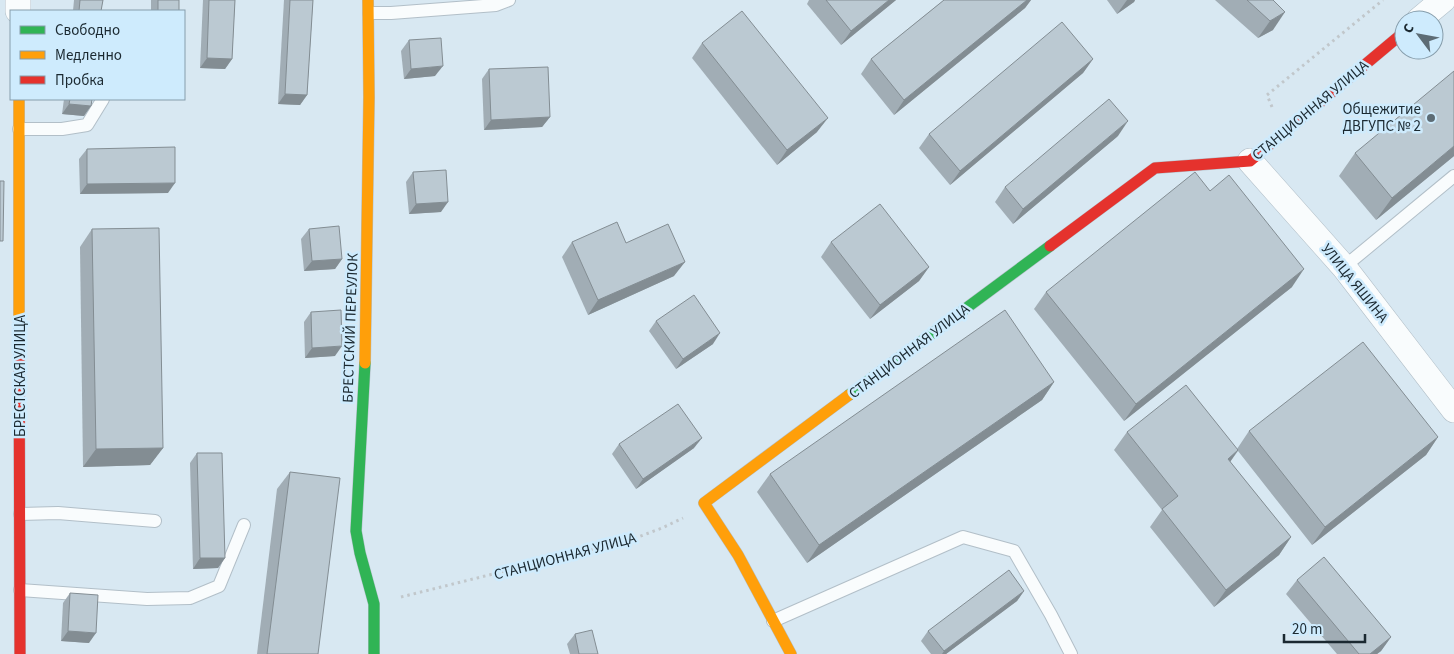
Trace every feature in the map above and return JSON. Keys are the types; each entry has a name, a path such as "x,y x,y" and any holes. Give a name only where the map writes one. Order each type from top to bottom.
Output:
{"street":[{"path":"1431,10 1443,0"},
{"name":"БРЕСТСКИЙ ПЕРЕУЛОК","path":"368,6 370,97 365,364 356,532 374,604 374,654"},
{"name":"СТАНЦИОННАЯ УЛИЦА","path":"704,504 1155,168 1250,161 1394,40"},
{"name":"БРЕСТСКАЯ УЛИЦА","path":"18,100 20,654"},
{"name":"УЛИЦА ЯШИНА","path":"1250,161 1344,267 1454,410"},
{"path":"704,504 738,555 791,654"}],"lane":[{"path":"368,6 391,13 496,5 508,0"},
{"path":"19,129 62,129 87,124 102,100"},
{"path":"1344,267 1454,176"},
{"path":"20,514 58,513 154,521"},
{"path":"20,590 147,599 190,598 219,586 244,525"},
{"path":"773,621 964,537 1014,551 1071,654"}],"path":[{"path":"1267,95 1382,0"},
{"name":"СТАНЦИОННАЯ УЛИЦА","path":"374,604 633,539 662,528 704,504"}],"building":[{"path":"80,0 103,0 101,10 79,10"},
{"path":"158,0 179,0 179,10 158,10"},
{"path":"209,0 235,0 232,59 207,58"},
{"path":"290,0 313,0 307,95 285,94"},
{"path":"826,0 889,0 851,31"},
{"path":"944,0 1027,0 904,100 871,59"},
{"path":"1247,0 1273,0 1285,12 1270,21"},
{"path":"742,11 828,118 787,150 702,43"},
{"path":"1062,22 1093,59 960,171 929,134"},
{"path":"441,38 443,66 411,69 409,40"},
{"path":"548,67 550,117 491,120 489,69"},
{"name":"Общежитие ДВГУПС № 2","path":"1454,71 1454,146 1392,198 1355,153"},
{"path":"1109,99 1128,121 1023,209 1005,187"},
{"path":"70,100 92,100 91,106 69,104"},
{"path":"175,147 175,183 87,184 87,149"},
{"path":"446,170 448,202 416,204 413,172"},
{"path":"1195,172 1210,191 1229,175 1304,269 1136,404 1046,292"},
{"path":"0,181 4,181 3,241 0,241"},
{"path":"880,204 929,267 880,305 831,242"},
{"path":"617,222 626,243 668,224 685,262 598,300 572,242"},
{"path":"339,226 342,259 312,261 309,229"},
{"path":"159,228 163,448 96,449 92,229"},
{"path":"694,295 720,333 683,359 656,321"},
{"path":"341,310 342,346 312,348 311,312"},
{"path":"1005,310 1054,382 819,545 770,474"},
{"path":"1363,342 1438,437 1325,527 1249,431"},
{"path":"1186,385 1238,450 1228,459 1291,537 1226,590 1162,509 1178,496 1127,432"},
{"path":"678,404 702,438 643,479 619,444"},
{"path":"197,453 222,453 225,558 200,558"},
{"path":"290,472 340,478 318,654 267,654"},
{"path":"1324,557 1391,637 1370,654 1359,654 1297,580"},
{"path":"1009,570 1024,591 944,651 928,631"},
{"path":"70,593 98,595 96,633 68,631"},
{"path":"592,630 598,654 579,654 575,634"}],"traffic: fast":[{"path":"849,395 1050,246"},
{"path":"365,363 356,531 374,604 374,654"}],"traffic: slow":[{"path":"365,363 369,97 368,0"},
{"path":"19,100 19,324"},
{"path":"791,654 738,555 704,503 849,395"}],"traffic: jam":[{"path":"1050,246 1155,168 1250,161 1394,40"},
{"path":"19,324 20,654"}],"place":[{"name":"Общежитие ДВГУПС № 2","path":"1431,118"}]}
